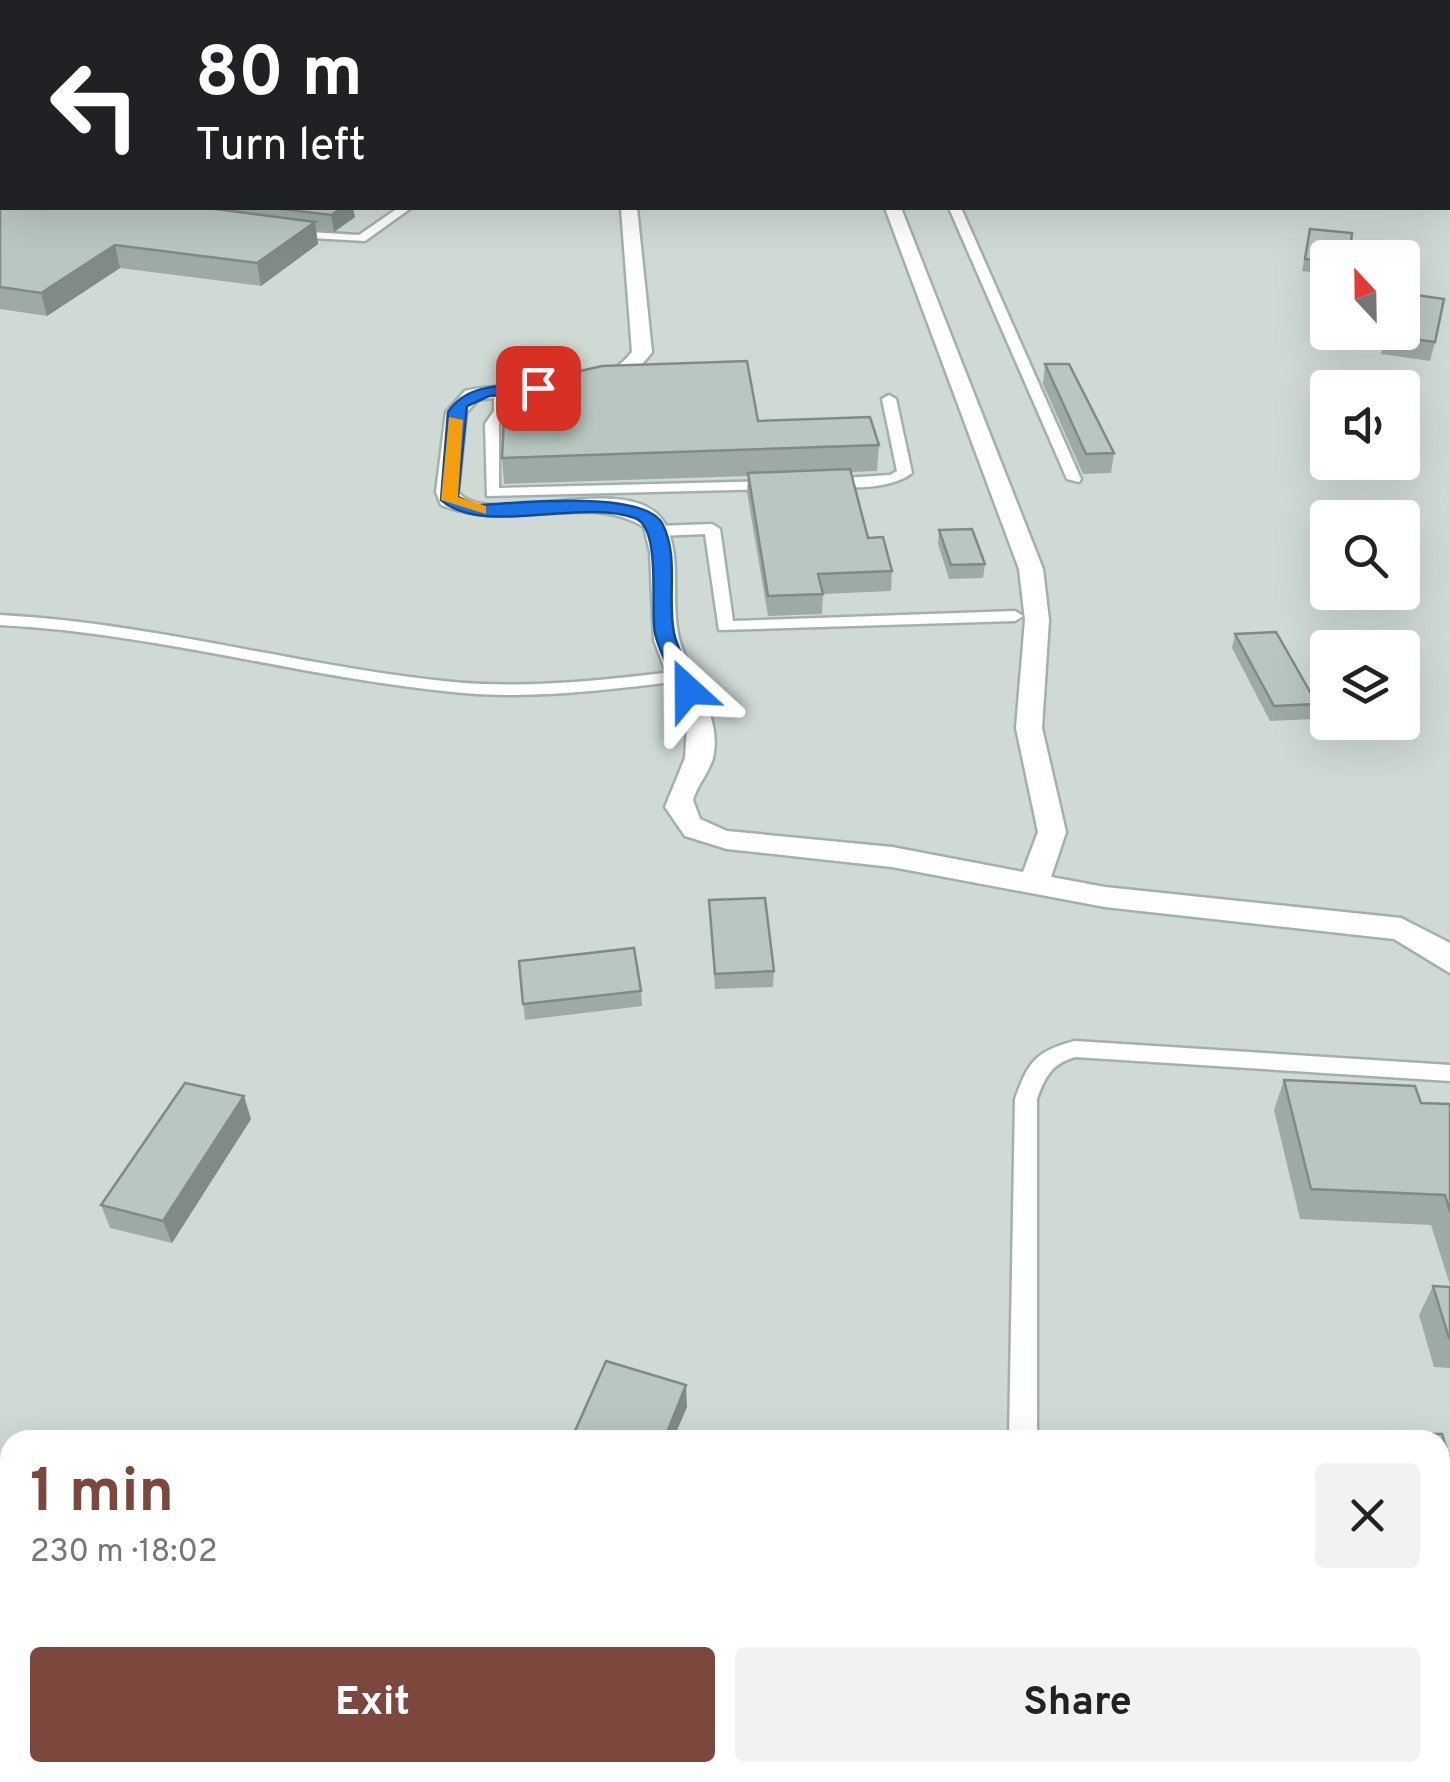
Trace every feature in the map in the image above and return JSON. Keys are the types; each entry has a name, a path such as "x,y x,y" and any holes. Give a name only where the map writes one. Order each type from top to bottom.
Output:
{"street":[{"path":"629,210 642,352 637,363 628,372 596,385 472,395 456,412 449,500 474,510 627,508 645,515 658,531 665,633 699,727 700,758 680,793 679,812 688,825 704,835 892,856 1032,886 1401,930 1436,948 1450,962"},
{"path":"894,210 1032,569 1037,620 1029,728 1052,832 1032,886"}],"lane":[{"path":"270,230 354,241 368,236 402,210"},
{"path":"955,210 1074,479"},
{"path":"501,390 501,411 492,424 492,493 790,484"},
{"path":"810,484 892,479 905,473 889,399"},
{"path":"658,531 712,529 725,626 1015,616"},
{"path":"0,620 95,624 454,687 532,689 681,676"},
{"path":"1023,1430 1026,1098 1036,1070 1050,1054 1074,1050 1450,1073"}],"shaded area":[{"path":"0,210 1450,210 1450,1430 0,1430"}],"building":[{"path":"0,210 223,210 315,222 257,263 115,245 41,293 0,287"},
{"path":"290,210 339,210 331,215"},
{"path":"1310,229 1352,233 1351,240 1310,240 1310,260 1305,259"},
{"path":"1420,296 1444,299 1435,342 1420,340"},
{"path":"747,361 758,421 870,417 879,445 502,458 505,398 576,396 576,372 602,366"},
{"path":"1045,364 1069,364 1114,453 1086,454"},
{"path":"850,469 868,538 883,537 892,571 818,574 823,594 768,596 748,473"},
{"path":"972,529 985,564 951,565 939,530"},
{"path":"1276,632 1310,692 1310,704 1274,706 1235,634"},
{"path":"765,898 774,971 715,974 709,900"},
{"path":"634,948 641,991 523,1004 519,961"},
{"path":"1284,1080 1415,1086 1421,1103 1450,1104 1450,1212 1445,1195 1311,1189"},
{"path":"185,1083 244,1096 163,1221 101,1205"},
{"path":"1433,1286 1450,1287 1450,1338 1449,1338"},
{"path":"606,1361 686,1385 668,1430 575,1430"}],"slow traffic":[{"path":"455,420 449,500 480,510"}],"route":[{"path":"538,388 486,392 472,395 462,403 456,412 449,500 474,510 606,506 645,515 658,531 665,633 688,690"}]}
